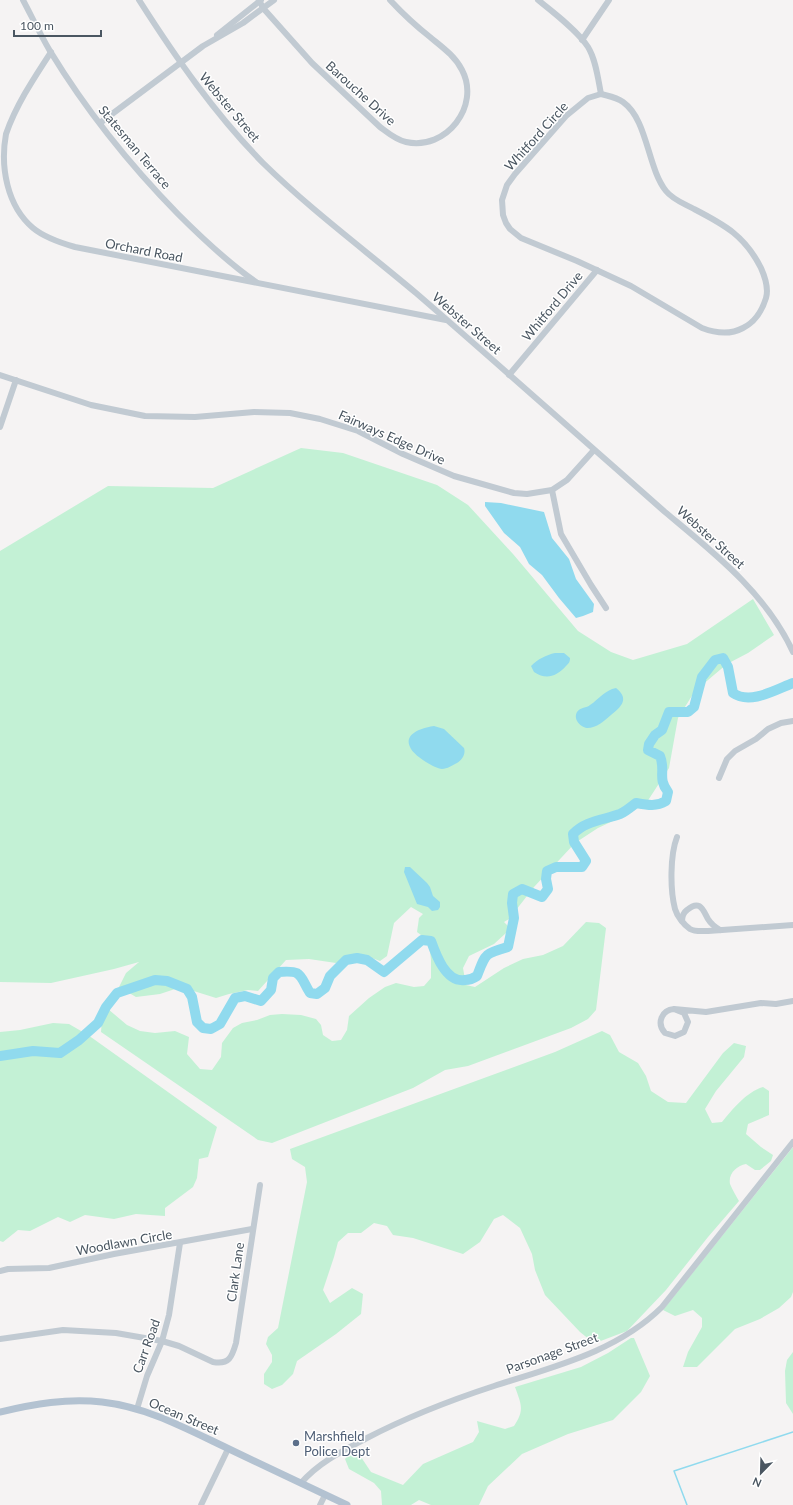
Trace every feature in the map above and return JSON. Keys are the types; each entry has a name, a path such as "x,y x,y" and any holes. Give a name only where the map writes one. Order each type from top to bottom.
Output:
{"main road":[{"name":"Ocean Street","path":"0,1412 53,1401 68,1400 104,1402 137,1410 168,1420 347,1505"}],"street":[{"name":"Statesman Terrace","path":"23,0 51,52 82,99 136,168 209,244 259,284"},
{"name":"Webster Street","path":"139,0 180,63 207,100 231,128 287,185 448,320 594,450 714,552 767,608 793,652"},
{"path":"100,123 204,46 260,0"},
{"name":"Barouche Drive","path":"260,0 263,8 312,63 380,127 391,135 405,142 413,143 434,140 454,128 459,120 466,102 468,89 465,77 455,58 390,0"},
{"path":"204,46 243,23 274,0"},
{"path":"538,0 587,46 592,56 601,94"},
{"path":"582,40 609,0"},
{"name":"Orchard Road","path":"51,52 33,79 17,109 2,149 2,171 8,193 25,220 39,232 75,247 448,320"},
{"name":"Whitford Circle","path":"601,94 614,97 624,103 636,116 654,168 668,193 677,200 725,226 736,234 744,243 764,274 767,294 762,308 756,318 749,325 733,332 724,333 712,331 690,322 631,286 597,270 521,238 510,229 506,223 502,207 504,192 515,174 566,116 588,98 601,94"},
{"name":"Whitford Drive","path":"509,375 597,270"},
{"name":"Fairways Edge Drive","path":"0,375 91,404 145,416 195,417 254,412 290,413 333,422 454,476 514,493 528,494 552,490 567,480 594,450"},
{"path":"0,427 16,380"},
{"path":"552,490 561,534 606,608"},
{"path":"719,778 727,759 735,751 756,739 768,729 780,723 793,721"},
{"path":"677,836 672,858 675,910 682,921 690,929 694,931 720,930 793,925"},
{"path":"682,921 685,910 697,906 704,910 711,923 720,930"},
{"path":"674,1009 684,1013 688,1022 684,1032 675,1036 665,1033 660,1023 664,1013 674,1009 706,1012 761,1003 776,1004 793,1001"},
{"name":"Parsonage Street","path":"300,1483 320,1464 395,1423 450,1401 569,1362 624,1336 637,1328 662,1307 793,1142"},
{"name":"Clark Lane","path":"162,1341 179,1346 213,1362 219,1363 227,1361 233,1353 236,1343 260,1184"},
{"name":"Woodlawn Circle","path":"0,1271 8,1269 50,1268 108,1255 252,1229"},
{"name":"Carr Road","path":"137,1410 146,1376 162,1341 169,1315 180,1243"},
{"path":"0,1339 63,1330 116,1332 162,1341"},
{"path":"201,1505 228,1448"},
{"path":"320,1505 325,1495"}],"green space":[{"path":"301,448 343,453 437,485 468,505 513,554 578,631 611,652 633,660 687,644 753,599 774,635 748,653 727,664 695,691 678,718 669,768 647,802 630,813 598,828 575,843 534,887 509,919 504,922 509,927 506,933 494,944 469,956 463,968 466,985 475,987 504,968 523,959 543,955 563,946 586,922 599,923 606,928 596,1010 588,1019 571,1028 468,1066 445,1070 413,1088 272,1143 258,1140 101,1032 102,1019 108,1009 127,1025 140,1031 155,1033 175,1031 189,1037 187,1054 200,1069 212,1070 221,1057 222,1043 233,1028 242,1023 257,1020 270,1015 301,1015 316,1019 321,1025 323,1035 332,1041 341,1040 347,1030 349,1016 369,998 385,987 396,983 414,987 424,986 431,978 429,941 417,932 419,918 423,914 411,907 394,923 387,956 380,961 361,954 336,963 309,959 286,960 258,991 248,990 216,998 181,987 160,994 136,997 119,987 126,973 139,962 51,983 0,982 0,551 108,486 213,488"},
{"path":"53,1023 69,1024 88,1035 217,1127 208,1157 199,1159 197,1178 193,1187 165,1208 165,1216 136,1214 114,1219 85,1215 70,1222 58,1217 30,1231 18,1230 3,1242 0,1241 0,1032 20,1030"},
{"path":"602,1031 610,1035 619,1052 638,1063 646,1076 651,1091 668,1102 686,1103 723,1053 734,1043 746,1046 744,1057 716,1091 705,1109 712,1123 722,1122 745,1097 757,1089 763,1087 769,1091 769,1115 748,1124 746,1134 773,1155 771,1161 760,1170 755,1170 746,1164 739,1166 732,1173 730,1177 730,1184 739,1201 666,1290 627,1331 598,1342 590,1340 580,1332 545,1295 535,1270 532,1254 520,1228 503,1215 494,1219 480,1242 463,1254 413,1238 393,1235 387,1226 374,1223 361,1233 348,1233 338,1242 323,1290 330,1303 352,1288 363,1294 361,1314 336,1334 297,1361 293,1374 282,1385 272,1389 264,1384 264,1374 272,1362 272,1355 266,1344 268,1337 278,1328 307,1182 305,1167 292,1159 290,1149 555,1052"},
{"path":"793,1147 793,1292 791,1297 779,1308 760,1319 735,1329 697,1367 683,1367 688,1352 702,1327 702,1318 693,1310 675,1316 663,1310"},
{"path":"631,1338 634,1338 650,1376 641,1392 613,1420 568,1434 522,1454 488,1486 479,1505 431,1505 419,1500 411,1505 382,1505 381,1491 374,1483 349,1469 345,1459 351,1452 359,1454 371,1472 403,1485 423,1464 473,1442 479,1432 477,1421 505,1429 514,1426 520,1416 521,1411 519,1398 515,1387 581,1367 608,1353"},
{"path":"793,1352 793,1414 786,1403 785,1371 787,1360"}],"water":[{"path":"485,502 501,503 544,512 552,538 569,559 576,579 594,604 593,612 576,618 542,575 529,564 520,547 504,533 485,506"},
{"path":"555,653 564,653 570,658 569,663 562,670 555,675 547,677 534,672 531,666 542,658"},
{"path":"616,688 623,696 621,706 618,709 603,722 594,727 587,728 580,724 576,717 578,710 589,706 602,695"},
{"path":"434,726 444,729 464,748 464,755 457,763 442,769 429,764 415,754 410,747 409,742 412,734 421,729"},
{"path":"405,867 410,867 427,883 433,896 440,902 440,907 438,910 432,911 428,907 417,904 404,872"}],"waterway":[{"path":"0,1056 33,1051 60,1053 79,1040 98,1023 106,1007 117,993 155,980 167,981 187,989 192,997 197,1022 203,1028 211,1029 220,1024 235,998 245,996 261,1001 271,990 273,978 279,972 296,973 302,978 310,993 317,994 325,988 330,976 346,960 357,958 367,960 384,972 422,940 431,941 443,967 452,977 458,980 465,980 477,976 484,959 490,953 508,947 514,918 512,903 513,894 522,889 542,897 548,889 546,879 547,871 556,867 582,867 586,861 574,842 573,834 583,826 622,813 636,803 655,805 666,801 668,792 662,778 662,761 660,756 648,750 649,744 655,735 662,730 669,712 688,712 694,707 702,677 715,660 723,658 728,667 733,693 740,696 755,697 793,683"},
{"path":"687,1505 674,1471 793,1432"}],"place":[{"name":"Marshfield Police Dept","path":"296,1443"}]}
